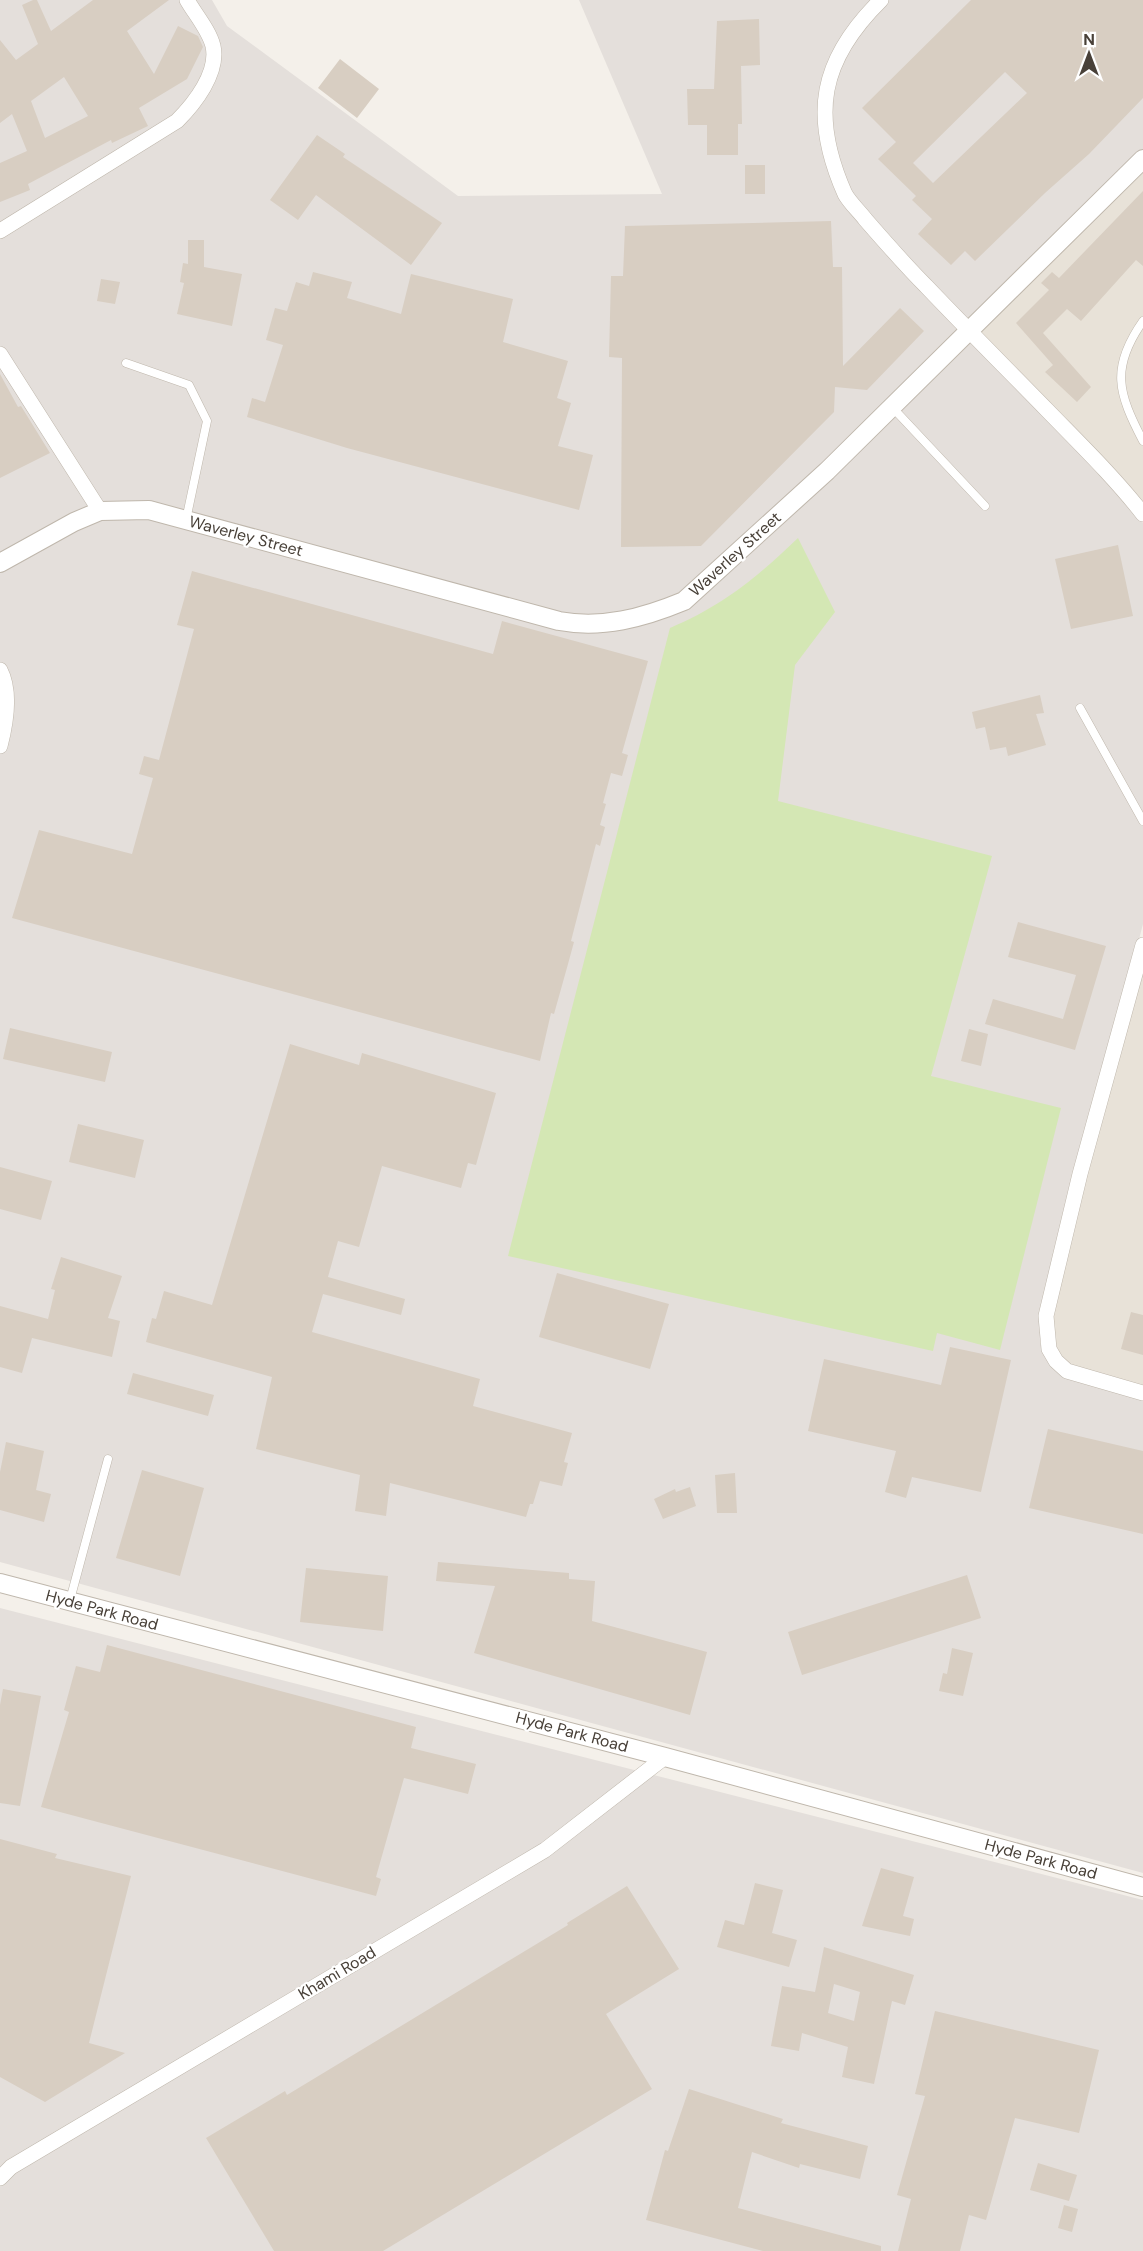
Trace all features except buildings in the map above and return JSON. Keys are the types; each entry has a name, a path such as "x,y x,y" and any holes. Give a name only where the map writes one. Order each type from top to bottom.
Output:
{"street":[{"path":"0,231 177,121 190,108 200,94 213,61 213,46 187,0"},
{"path":"881,0 862,18 840,49 830,74 825,107 833,162 847,196 894,254 1102,466 1143,514"},
{"name":"Waverley Street","path":"0,563 74,522 100,511 149,510 559,621 577,624 616,622 684,601 827,471 1143,159"},
{"path":"0,354 100,511"},
{"path":"0,670 5,680 6,705 0,746"},
{"path":"1143,945 1080,1174 1046,1316 1046,1333 1056,1361 1067,1371 1143,1393"},
{"name":"Hyde Park Road","path":"0,1583 665,1756 1143,1887"},
{"name":"Khami Road","path":"0,2178 11,2167 545,1850 665,1756"}],"lane":[{"path":"1143,321 1124,353 1120,372 1124,395 1143,441"},
{"path":"126,363 189,385 207,421 186,520"},
{"path":"892,407 985,506"},
{"path":"1080,708 1143,821"},
{"path":"70,1601 108,1459"}],"shaded area":[{"path":"0,0 212,0 227,26 458,196 662,194 579,0 1143,0 1143,153 963,332 1138,514 1143,523 1143,924 1041,1314 1040,1343 1054,1369 1143,1394 1143,1873 0,1562"},
{"path":"1143,166 1143,503 975,332"},
{"path":"1143,962 1143,1389 1059,1360 1050,1316"},
{"path":"0,1608 1143,1900 1143,2251 0,2251"}],"green space":[{"path":"798,538 835,612 795,665 778,801 992,856 931,1076 1061,1108 1000,1350 937,1333 933,1351 508,1256 670,628 723,600 768,566"}]}
